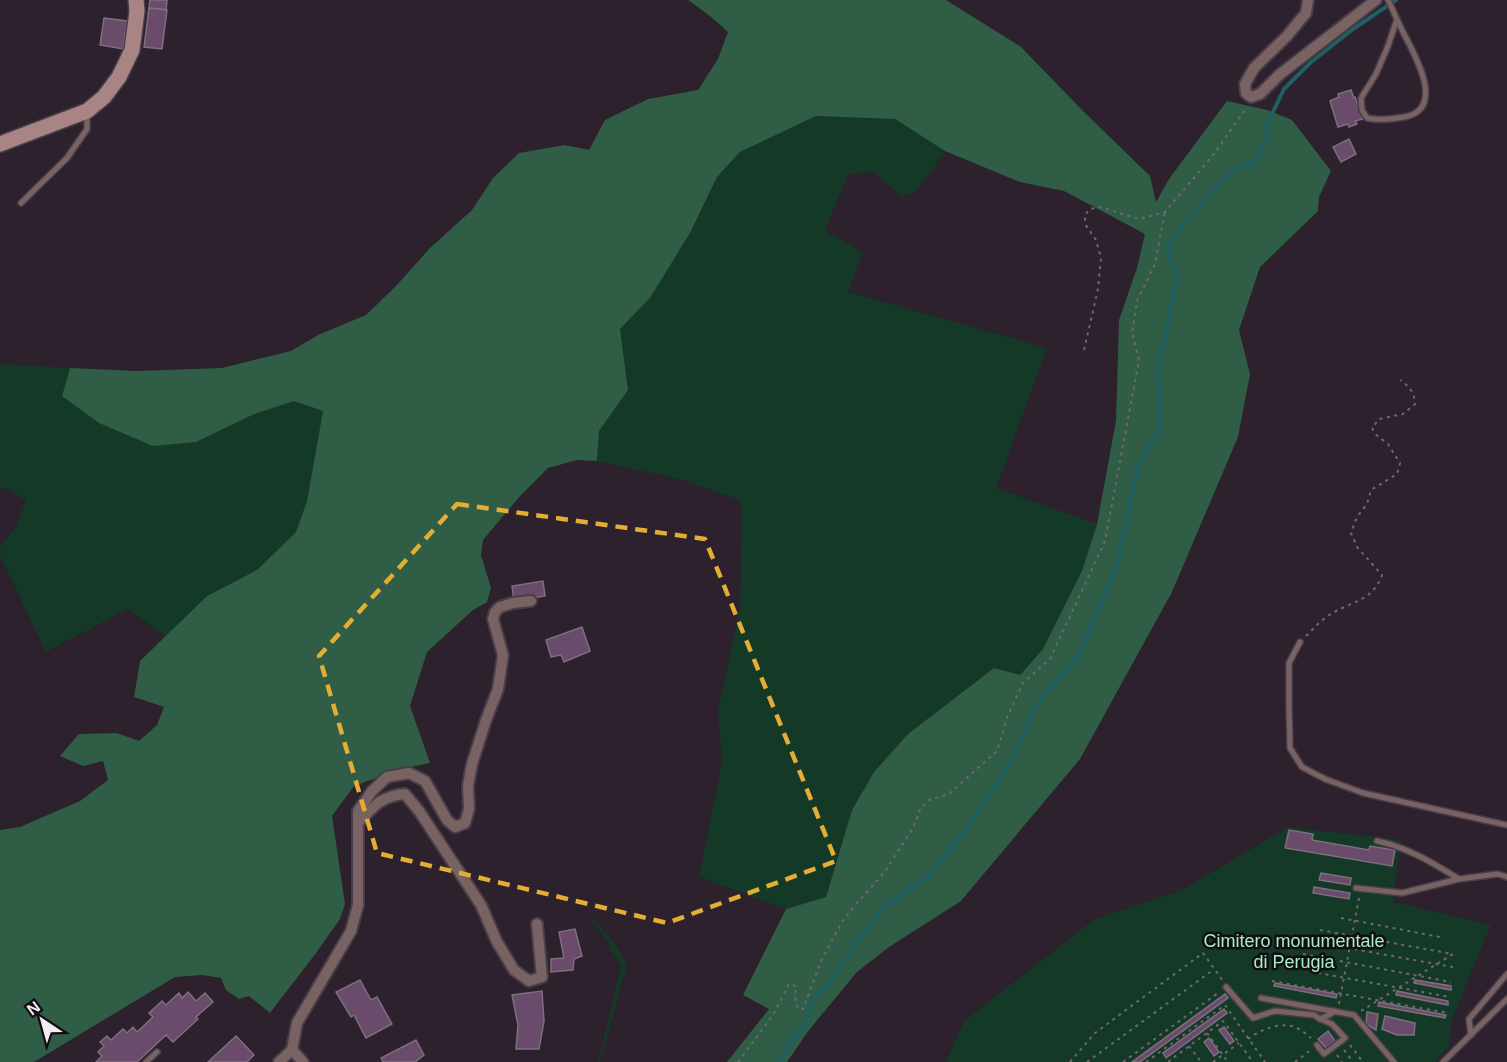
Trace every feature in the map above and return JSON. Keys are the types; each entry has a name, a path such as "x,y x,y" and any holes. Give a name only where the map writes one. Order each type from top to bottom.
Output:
{"street":[{"path":"0,144 87,111 104,97 119,77 132,50 137,11 136,0"},
{"path":"1308,0 1306,13 1287,36 1254,68 1245,84 1246,93 1251,97 1260,94 1279,75 1376,0"},
{"path":"279,1062 292,1050 297,1023 351,931 358,905 358,812 372,791 387,777 409,773 425,781 447,820 455,827 465,823 469,809 468,786 472,764 498,689 503,655 493,619 495,612 500,607 531,601"},
{"path":"358,823 378,802 392,795 405,794 419,811 481,905 497,942 514,970 529,981 542,976 537,924"},
{"path":"292,1050 303,1062"}],"lane":[{"path":"1388,0 1418,59 1426,96 1424,104 1413,115 1375,120 1367,118 1362,110 1361,98 1376,74 1397,19"},
{"path":"21,203 67,158 87,129 87,111"},
{"path":"1300,642 1289,663 1289,705 1290,748 1302,767 1325,779 1363,793 1507,825"},
{"path":"1377,841 1393,844 1427,859 1459,879"},
{"path":"1359,889 1402,893 1459,879 1498,874 1507,877"},
{"path":"1471,1035 1469,1019 1507,974"},
{"path":"1226,987 1252,1018 1275,1011 1314,1015 1332,1024 1345,1038 1324,1054 1317,1045"},
{"path":"1261,998 1354,1015 1394,1062"},
{"path":"1443,1062 1507,999"},
{"path":"1320,1019 1336,1011"},
{"path":"146,1062 157,1052"}],"path":[{"path":"738,1062 773,1015 789,984 795,986 798,1010 803,1008 821,961 842,922 884,873 913,828 920,810 928,800 949,794 997,751 1008,715 1023,683 1050,659 1105,541 1139,360 1132,333 1137,301 1155,264 1165,212 1214,154 1247,107 1251,97"},
{"path":"1084,350 1098,290 1101,258 1096,240 1085,224 1085,215 1090,209 1100,207 1139,219 1165,212"},
{"path":"1300,642 1329,615 1366,598 1379,585 1382,575 1357,547 1351,533 1357,517 1367,504 1371,490 1397,474 1400,463 1388,444 1375,434 1372,428 1378,419 1403,414 1414,404 1414,393 1400,380"},
{"path":"1336,1011 1350,948 1359,889"},
{"path":"1341,918 1440,937"},
{"path":"1320,930 1453,954 1354,1015"},
{"path":"1310,941 1458,968"},
{"path":"1070,1062 1095,1033 1203,953 1226,987 1123,1062"},
{"path":"1303,954 1451,982"},
{"path":"1087,1062 1214,969"},
{"path":"1318,973 1450,997"},
{"path":"1272,981 1448,1013"},
{"path":"1146,1062 1225,1005 1265,1062"},
{"path":"1170,1062 1223,1021 1253,1062"},
{"path":"1248,1039 1270,1027 1299,1028 1317,1045 1295,1062"},
{"path":"1207,1033 1228,1062"},
{"path":"1345,1038 1363,1062"},
{"path":"1213,1062 1239,1043"},
{"path":"1339,1043 1353,1062"},
{"path":"1189,1046 1201,1062"}],"highlighted area":[{"path":"457,504 705,539 836,861 667,923 377,853 319,656"}],"green space":[{"path":"688,0 946,0 1021,47 1150,176 1156,202 1169,179 1227,101 1267,110 1292,120 1331,171 1319,197 1318,211 1260,267 1239,330 1250,374 1238,437 1172,592 1080,759 961,901 889,947 857,972 809,1030 787,1062 727,1062 769,1009 743,995 786,909 826,897 852,810 874,772 908,734 994,668 1020,675 1043,649 1082,571 1097,524 1116,421 1119,320 1137,268 1145,234 1064,191 1020,182 945,151 895,119 816,116 740,152 717,177 690,233 650,298 620,329 628,390 599,431 597,461 577,460 548,468 520,496 483,540 481,555 491,588 487,602 473,610 427,652 410,706 430,763 401,769 354,786 332,816 345,904 340,919 270,1013 249,996 239,999 226,990 221,978 203,975 175,977 34,1062 0,1062 0,830 20,827 80,801 108,780 103,761 83,766 60,756 79,734 117,733 139,741 157,725 164,707 134,697 140,661 207,596 257,570 296,532 307,501 323,411 294,401 252,415 196,442 153,446 99,423 62,396 70,368 137,371 222,368 291,351 318,335 366,315 430,248 472,210 493,178 519,153 565,145 589,150 605,120 648,99 698,90 718,59 728,32"},
{"path":"816,116 895,119 945,151 916,191 901,197 874,172 848,174 825,231 863,252 848,292 1047,348 996,488 1097,524 1082,571 1043,649 1019,676 994,668 908,734 874,772 852,810 826,897 786,909 699,877 722,762 718,711 740,607 742,503 687,481 598,461 598,431 628,390 620,329 650,298 690,233 717,177 740,152"},
{"path":"0,364 70,368 62,396 252,415 294,401 323,411 307,501 296,532 257,570 207,596 166,637 128,609 46,652 0,556 0,547 15,528 26,501 8,488 0,490"},
{"name":"Cimitero monumentale di Perugia","path":"1288,827 1401,840 1393,902 1491,925 1452,1019 1449,1047 1435,1062 946,1062 964,1021 1095,919 1182,890"},
{"path":"588,914 612,939 627,965 600,1062 598,1062 621,967 607,941"}],"building":[{"path":"150,0 167,0 166,10 149,8"},
{"path":"149,8 167,10 162,49 144,47"},
{"path":"104,18 127,21 123,49 100,45"},
{"path":"1351,90 1363,119 1355,121 1357,124 1349,127 1348,124 1338,127 1330,101 1339,97 1338,94"},
{"path":"1349,139 1356,154 1341,162 1333,147"},
{"path":"543,581 545,596 514,601 512,586"},
{"path":"582,627 590,651 564,662 561,655 551,657 546,640"},
{"path":"1289,830 1313,834 1312,840 1369,850 1370,846 1395,850 1392,866 1285,848"},
{"path":"1321,873 1351,878 1350,885 1319,880"},
{"path":"1314,887 1350,893 1349,899 1313,893"},
{"path":"575,929 582,956 574,959 573,970 551,972 551,959 564,958 559,932"},
{"path":"360,980 371,1000 377,997 392,1024 366,1038 354,1015 351,1017 336,992"},
{"path":"1415,980 1451,986 1451,990 1414,983"},
{"path":"1275,983 1337,994 1336,998 1274,986"},
{"path":"542,991 544,1021 539,1049 516,1049 518,1025 512,995"},
{"path":"1397,991 1448,1001 1448,1005 1396,995"},
{"path":"188,992 196,1001 205,993 213,1002 173,1042 166,1035 137,1062 96,1062 102,1056 98,1052 104,1046 100,1042 107,1036 111,1040 123,1029 127,1033 133,1027 137,1032 153,1017 149,1013 162,1001 166,1005 179,993 182,998"},
{"path":"1225,994 1228,998 1140,1062 1132,1062"},
{"path":"1379,1002 1446,1015 1445,1018 1378,1006"},
{"path":"1224,1009 1227,1013 1166,1058 1163,1053"},
{"path":"1367,1012 1378,1014 1376,1030 1366,1024"},
{"path":"1385,1016 1415,1023 1414,1035 1397,1035 1382,1029"},
{"path":"1224,1027 1234,1041 1230,1044 1219,1030"},
{"path":"1328,1031 1335,1041 1326,1048 1318,1039"},
{"path":"236,1036 254,1055 247,1062 208,1062"},
{"path":"1209,1038 1219,1052 1214,1056 1204,1042"},
{"path":"416,1040 424,1055 415,1062 383,1062 381,1058"}],"waterway":[{"path":"779,1062 791,1041 808,1020 811,1001 833,979 861,936 885,906 929,876 967,828 1012,760 1035,706 1079,655 1117,565 1137,470 1160,426 1158,362 1178,277 1167,250 1184,222 1235,169 1256,162 1268,136 1267,124 1284,89 1310,63 1353,29 1396,0"}]}
